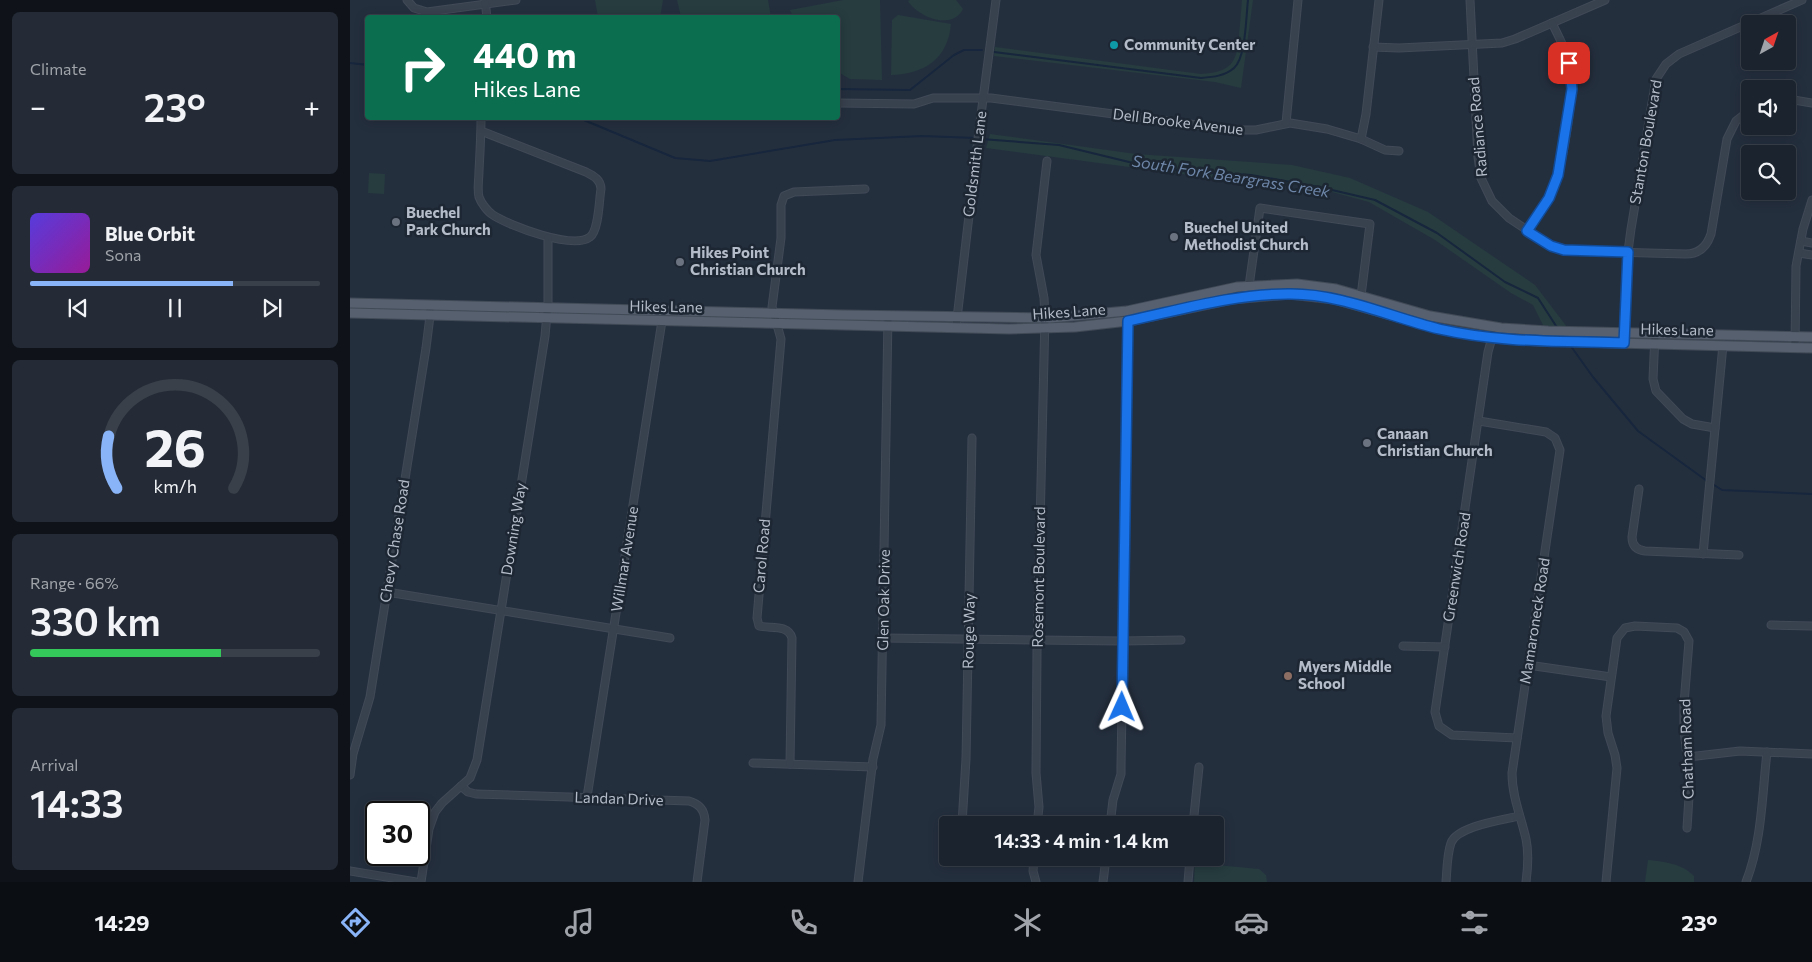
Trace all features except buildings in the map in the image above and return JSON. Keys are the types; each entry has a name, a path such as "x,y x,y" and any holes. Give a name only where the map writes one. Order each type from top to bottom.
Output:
{"main road":[{"name":"Hikes Lane","path":"350,303 548,307 637,311 1045,318 1075,317 1127,311 1214,291 1277,284 1336,289 1430,316 1495,327 1566,332 1812,337"},
{"name":"Hikes Lane","path":"350,313 1009,329 1128,321 1232,299 1290,294 1334,300 1440,329 1492,338 1812,348"}],"street":[{"path":"407,0 414,8 427,12 485,2 516,0"},
{"name":"Goldsmith Lane","path":"956,327 978,130 984,98 996,0"},
{"path":"1286,123 1298,0"},
{"path":"1361,139 1366,114 1379,0"},
{"name":"Radiance Road","path":"1470,0 1478,157 1481,178 1487,193 1500,211 1551,246 1564,250 1690,254 1698,252 1706,245 1711,234 1726,139 1736,121 1741,117"},
{"path":"1373,47 1399,48 1508,42 1604,0"},
{"name":"Stanton Boulevard","path":"1624,343 1628,252 1653,91 1660,70 1679,54 1802,0"},
{"path":"485,2 487,15"},
{"path":"1527,231 1549,198 1556,182 1572,89 1569,63 1552,23"},
{"name":"Dell Brooke Avenue","path":"840,102 914,104 933,98 984,98 1236,130 1256,130 1286,123 1327,128 1361,139 1385,150 1399,151"},
{"path":"1796,100 1812,102"},
{"path":"481,120 479,196 494,216 548,238 582,240 592,236 596,229 601,189 600,183 596,178 586,172 481,131"},
{"name":"Rosemont Boulevard","path":"1038,816 1036,774 1045,318 1044,298 1036,255 1047,161"},
{"path":"777,324 772,307 781,238 781,205 784,196 801,191 866,189"},
{"path":"1795,347 1796,266 1800,241 1812,200"},
{"path":"1249,286 1260,208 1370,224 1361,296"},
{"name":"Downing Way","path":"421,882 429,829 435,812 442,803 470,778 477,760 545,336 548,307 548,238"},
{"path":"1800,241 1812,243"},
{"path":"1798,253 1812,255"},
{"name":"Chevy Chase Road","path":"350,775 353,754 370,697 430,316 430,305"},
{"path":"1111,816 1120,774 1127,311"},
{"name":"Glen Oak Drive","path":"858,882 873,767 881,725 888,316"},
{"name":"Willmar Avenue","path":"587,797 662,321"},
{"name":"Carol Road","path":"777,324 781,339 757,622 759,626 765,628 786,630 791,634 792,638 790,764"},
{"name":"Greenwich Road","path":"1495,327 1479,421 1436,712 1437,721 1442,728 1454,736 1517,738"},
{"path":"1656,334 1653,381 1660,396 1687,422 1697,426 1715,428"},
{"path":"1703,554 1723,345"},
{"name":"Mamaroneck Road","path":"1479,421 1546,432 1555,438 1559,446 1560,457 1512,782 1527,847 1526,882"},
{"name":"Rouge Way","path":"962,816 966,760 972,438"},
{"path":"1639,490 1632,537 1636,548 1645,551 1739,555"},
{"path":"387,592 670,638"},
{"path":"1771,625 1812,626"},
{"name":"Chatham Road","path":"1606,882 1617,768 1606,723 1606,712 1618,638 1625,628 1635,626 1672,627 1684,632 1688,637 1684,704 1684,730 1688,757 1690,799 1687,828"},
{"path":"883,638 1181,640"},
{"path":"1403,646 1445,647"},
{"path":"1528,665 1611,677"},
{"path":"1688,757 1728,752 1812,754"},
{"path":"1746,882 1755,858 1758,840 1767,752"},
{"path":"754,763 873,767"},
{"path":"1194,816 1199,767"},
{"name":"Landan Drive","path":"461,786 468,792 476,794 689,801 700,806 705,820 697,882"},
{"path":"1446,882 1451,842 1458,834 1467,829 1519,816"},
{"path":"1033,866 1032,871 1036,882"},
{"path":"1103,882 1105,866"},
{"path":"1188,882 1189,866"},
{"path":"350,871 416,882"}],"green space":[{"path":"595,0 663,0 660,15 598,15"},
{"path":"677,0 768,0 771,15 681,15"},
{"path":"843,0 880,0 882,80 850,79 840,73 840,15 792,15 790,10"},
{"path":"956,0 963,9 958,16 951,19 935,19 919,12 908,1"},
{"path":"1242,0 1253,0 1241,88 1215,82 994,56 995,47 1201,74 1211,73 1225,68 1234,60 1238,46"},
{"path":"898,15 951,24 945,47 932,62 914,72 891,75 892,20"},
{"path":"990,134 1136,154 1292,165 1350,178 1428,212 1535,285 1567,327 1544,327 1533,305 1511,293 1435,240 1369,202 1306,185 1227,180 986,148"},
{"path":"369,173 385,174 384,194 368,193"},
{"path":"1648,860 1684,868 1694,876 1694,882 1645,882"},
{"path":"1195,866 1224,866 1259,869 1266,875 1267,882 1194,882"}],"waterway":[{"path":"994,52 1201,78 1214,77 1230,71 1238,63 1243,46 1248,0"},
{"path":"840,89 910,90 954,55 964,50 982,50"},
{"name":"South Fork Beargrass Creek","path":"350,63 365,65"},
{"name":"South Fork Beargrass Creek","path":"584,120 675,158 710,161 835,140 922,136 976,138"},
{"name":"South Fork Beargrass Creek","path":"981,139 1059,145 1129,162 1189,172 1251,175 1319,187 1375,200 1437,233 1505,282 1538,298 1558,329"},
{"name":"South Fork Beargrass Creek","path":"1570,345 1593,377 1638,431 1707,481"},
{"name":"South Fork Beargrass Creek","path":"1711,483 1722,490 1812,494"}],"place":[{"name":"Community Center","path":"1114,45"},
{"name":"Buechel Park Church","path":"396,222"},
{"name":"Buechel United Methodist Church","path":"1174,237"},
{"name":"Hikes Point Christian Church","path":"680,262"},
{"name":"Canaan Christian Church","path":"1367,443"},
{"name":"Myers Middle School","path":"1288,676"}],"route":[{"path":"1122,707 1128,321 1232,299 1269,294 1290,294 1317,296 1354,304 1440,329 1492,338 1624,343 1628,252 1564,250 1541,241 1527,231 1549,198 1558,175 1572,89 1569,63"}]}
